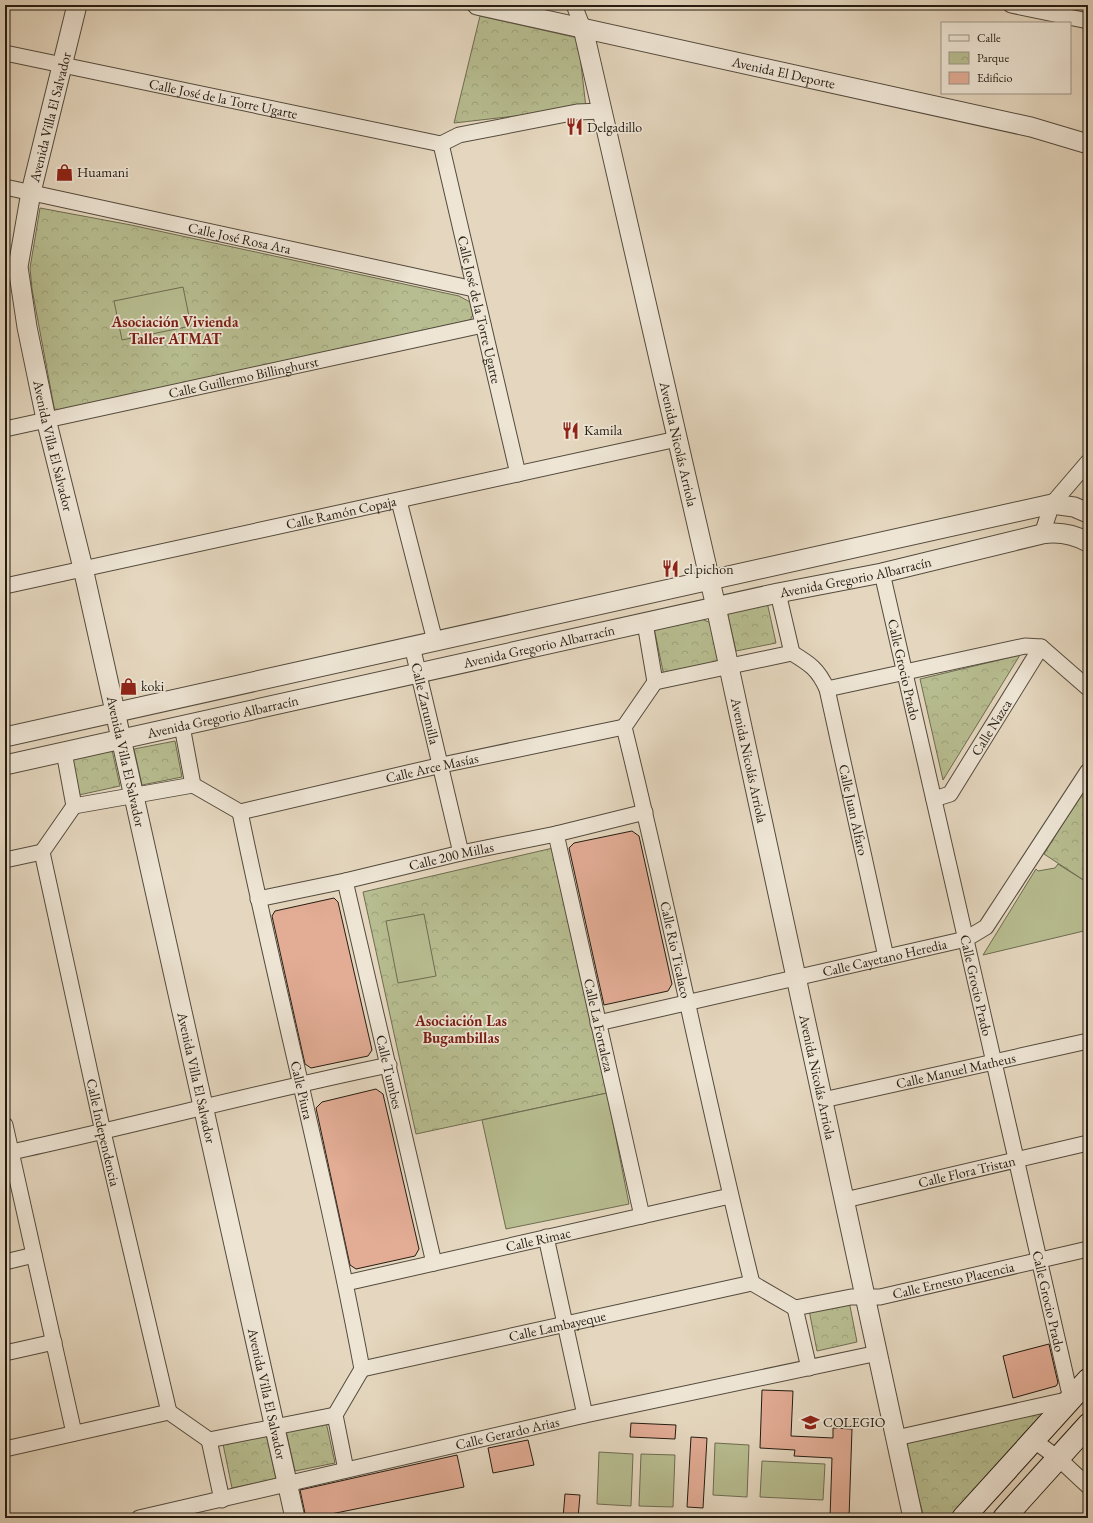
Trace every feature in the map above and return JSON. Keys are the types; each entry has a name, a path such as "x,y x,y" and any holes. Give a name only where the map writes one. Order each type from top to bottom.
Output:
{"main road":[{"path":"963,1518 1088,1380"},
{"path":"1004,1518 1088,1425"}],"street":[{"name":"Avenida Villa El Salvador","path":"77,5 31,192 18,266 27,328 46,419 83,568 294,1518"},
{"name":"Avenida El Deporte","path":"477,5 1023,125 1088,144"},
{"name":"Avenida Nicolás Arriola","path":"574,5 583,28 716,607 913,1518"},
{"path":"1011,5 1088,21"},
{"name":"Calle José de la Torre Ugarte","path":"5,53 441,144 482,325 518,474"},
{"path":"441,144 459,135 577,112 602,111"},
{"name":"Calle José Rosa Ara","path":"5,187 474,289"},
{"name":"Calle Guillermo Billinghurst","path":"5,429 482,325"},
{"name":"Calle Ramón Copaja","path":"5,586 677,439"},
{"path":"1042,534 1052,504 1088,462"},
{"path":"399,501 435,641"},
{"path":"1052,504 1074,507 1088,513"},
{"name":"Avenida Gregorio Albarracín","path":"5,737 1052,504"},
{"name":"Avenida Gregorio Albarracín","path":"5,765 778,593 882,573 1042,534 1056,532 1070,534 1088,542"},
{"name":"Calle Grocio Prado","path":"882,573 1071,1399"},
{"path":"624,727 655,682 792,653 778,593"},
{"path":"645,623 655,682"},
{"name":"Calle Zarumilla","path":"412,646 442,765 461,853"},
{"path":"827,689 1025,646 1041,647 1088,688"},
{"name":"Calle Nazca","path":"934,800 950,794 1041,647"},
{"name":"Calle Juan Alfaro","path":"792,653 813,667 821,676 827,689 886,957"},
{"path":"182,726 193,785"},
{"name":"Calle Arce Masías","path":"240,812 442,765 624,727"},
{"name":"Calle Rio Ticalaco","path":"624,727 689,1002 730,1196 752,1283"},
{"path":"64,752 74,806"},
{"name":"Calle Cayetano Heredia","path":"598,1023 966,939 986,927 1088,771"},
{"path":"5,860 42,852 74,806 193,785 240,812"},
{"name":"Calle Piura","path":"240,812 258,899 346,1283 362,1369"},
{"name":"Calle 200 Millas","path":"258,899 345,881 461,853 556,834 645,812"},
{"name":"Calle La Fortaleza","path":"556,834 642,1216"},
{"name":"Calle Independencia","path":"42,852 103,1132 169,1412"},
{"name":"Calle Tumbes","path":"345,881 434,1263"},
{"name":"Calle Manuel Matheus","path":"823,1100 1088,1041"},
{"path":"11,1152 103,1132 300,1083 389,1065"},
{"path":"5,1125 74,1434"},
{"name":"Calle Flora Tristan","path":"845,1200 1088,1143"},
{"name":"Calle Rimac","path":"346,1283 730,1196"},
{"path":"546,1237 585,1415"},
{"name":"Calle Ernesto Placencia","path":"795,1308 851,1297 880,1298 1088,1249"},
{"path":"5,1262 34,1255"},
{"path":"752,1283 795,1308 809,1368"},
{"name":"Calle Lambayeque","path":"362,1369 752,1283"},
{"path":"5,1353 54,1342"},
{"name":"Calle Gerardo Arias","path":"139,1518 585,1415 878,1353"},
{"path":"346,1470 335,1415 362,1369"},
{"path":"896,1438 1071,1399"},
{"path":"5,1449 169,1412 209,1440 222,1500"},
{"path":"209,1440 335,1415"},
{"path":"1033,1440 1058,1458 1088,1486"}],"green space":[{"path":"480,16 578,38 586,108 454,123"},
{"path":"40,208 131,225 459,296 470,302 475,311 470,320 55,412 32,289 30,268"},
{"path":"183,287 191,326 122,340 114,301"},
{"path":"767,602 776,643 736,651 727,611"},
{"path":"699,618 711,623 719,664 664,676 654,628"},
{"path":"1020,655 943,780 920,679"},
{"path":"175,741 182,777 142,785 134,749"},
{"path":"112,750 120,786 79,795 72,759"},
{"path":"1088,782 1088,883 1044,854"},
{"path":"553,848 607,1093 416,1134 363,892"},
{"path":"1058,864 1088,883 1088,930 983,955 1036,869 1038,871 1055,868"},
{"path":"424,914 436,976 398,983 386,921"},
{"path":"607,1093 629,1204 506,1229 482,1120"},
{"path":"849,1301 857,1342 817,1351 809,1310"},
{"path":"1054,1410 954,1518 924,1518 906,1449 909,1439"},
{"path":"326,1422 335,1463 295,1471 286,1431"},
{"path":"266,1433 276,1479 232,1488 223,1444"},
{"path":"715,1443 749,1445 747,1497 713,1495"},
{"path":"599,1452 633,1454 631,1506 597,1504"},
{"path":"641,1454 675,1455 673,1507 639,1506"},
{"path":"762,1461 825,1464 823,1500 760,1497"}],"building":[{"path":"632,831 639,836 672,984 668,991 604,1005 569,848 574,843"},
{"path":"334,898 338,902 372,1050 368,1056 311,1068 305,1064 272,916 275,911"},
{"path":"376,1089 383,1094 419,1249 415,1256 356,1269 350,1265 316,1108 322,1102"},
{"path":"1049,1344 1058,1383 1056,1386 1013,1398 1003,1356"},
{"path":"762,1390 793,1391 791,1436 833,1438 833,1428 852,1429 849,1518 830,1518 832,1458 794,1456 795,1450 760,1448"},
{"path":"631,1423 676,1425 675,1439 630,1437"},
{"path":"691,1437 707,1438 703,1508 687,1507"},
{"path":"528,1440 534,1465 493,1473 488,1448"},
{"path":"457,1455 464,1487 326,1515 327,1518 306,1518 300,1490"},
{"path":"565,1494 580,1495 578,1518 563,1518"}],"place":[{"name":"Delgadillo","path":"574,127"},
{"name":"Huamani","path":"64,172"},
{"name":"Kamila","path":"571,430"},
{"name":"el pichon","path":"671,569"},
{"name":"koki","path":"128,686"},
{"name":"COLEGIO","path":"810,1422"}],"district":[{"name":"Asociación Vivienda Taller ATMAT","path":"175,330"},
{"name":"Asociación Las Bugambillas","path":"461,1030"}]}
